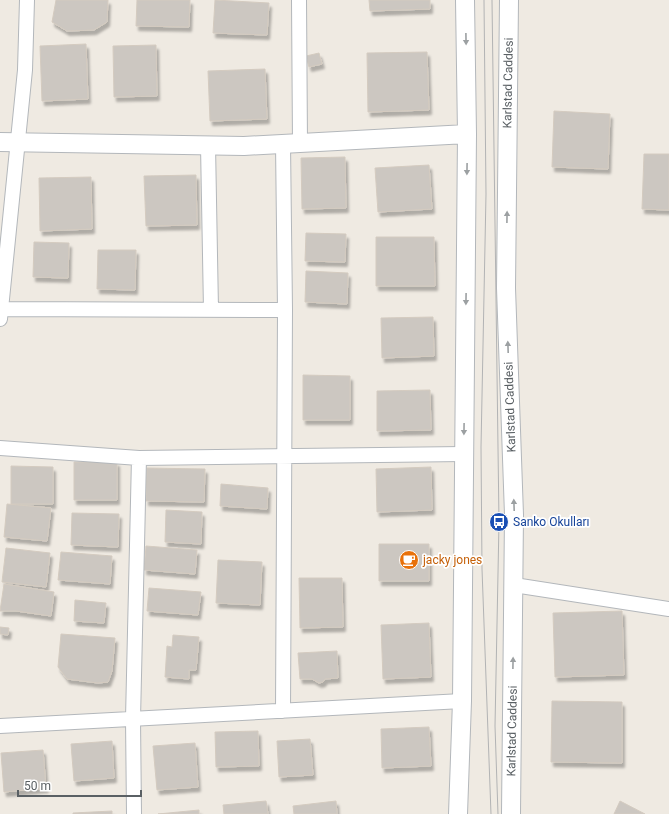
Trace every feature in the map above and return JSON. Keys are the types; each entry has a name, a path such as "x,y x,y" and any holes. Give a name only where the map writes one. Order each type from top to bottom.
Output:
{"street":[{"path":"27,0 24,70 8,142 0,314 286,310"},
{"path":"283,711 286,310 291,144 299,0"},
{"path":"458,814 462,701 468,134 466,0"},
{"name":"Karlstad Caddesi","path":"509,0 506,288 514,515 511,814"},
{"path":"8,142 244,146 468,134"},
{"path":"208,145 211,310"},
{"path":"0,448 139,458 464,454"},
{"path":"134,814 133,719 139,458"},
{"path":"514,585 669,608"},
{"path":"0,726 462,701"}],"building":[{"path":"56,0 108,0 107,22 94,30 67,31 52,22"},
{"path":"137,0 190,0 189,27 136,26"},
{"path":"215,0 269,3 267,35 213,33"},
{"path":"369,0 430,0 430,9 370,11"},
{"path":"86,44 88,99 42,101 40,46"},
{"path":"156,45 157,96 114,97 113,46"},
{"path":"427,52 429,110 368,112 367,53"},
{"path":"319,53 322,64 309,67 306,56"},
{"path":"265,69 267,119 210,121 208,71"},
{"path":"554,111 610,114 608,169 552,167"},
{"path":"644,154 669,154 669,210 642,209"},
{"path":"345,157 346,208 302,209 301,158"},
{"path":"429,165 432,209 378,212 375,168"},
{"path":"196,175 197,225 146,226 144,176"},
{"path":"91,177 92,229 40,231 39,178"},
{"path":"306,233 346,234 345,262 305,261"},
{"path":"376,237 434,237 435,286 376,286"},
{"path":"34,242 69,243 68,278 33,277"},
{"path":"98,250 136,250 135,290 97,289"},
{"path":"306,271 348,273 347,304 305,302"},
{"path":"433,317 434,356 382,358 381,318"},
{"path":"303,375 350,376 350,420 303,420"},
{"path":"430,390 431,430 377,431 377,391"},
{"path":"74,462 117,462 117,500 74,500"},
{"path":"11,466 53,467 53,504 11,504"},
{"path":"431,467 432,510 377,512 376,469"},
{"path":"147,468 205,469 204,502 146,501"},
{"path":"221,484 268,488 267,509 220,506"},
{"path":"7,504 51,508 47,541 4,537"},
{"path":"166,510 202,512 201,544 165,542"},
{"path":"72,513 119,514 118,547 71,545"},
{"path":"379,544 429,544 429,581 379,581"},
{"path":"146,546 197,550 195,574 144,570"},
{"path":"6,548 50,553 46,587 2,582"},
{"path":"61,552 112,556 110,584 58,580"},
{"path":"218,560 262,562 260,605 216,603"},
{"path":"299,578 342,578 343,627 300,628"},
{"path":"4,584 54,592 51,616 16,611 0,611"},
{"path":"149,588 201,592 198,615 147,611"},
{"path":"75,600 106,603 104,623 74,621"},
{"path":"622,611 624,675 555,677 553,613"},
{"path":"429,623 431,677 383,679 381,625"},
{"path":"0,627 9,628 8,635 0,634"},
{"path":"61,634 115,638 112,671 108,682 98,683 67,679 58,667"},
{"path":"173,635 199,637 196,670 189,670 189,679 165,677 167,646 172,647"},
{"path":"337,651 338,678 325,679 323,682 319,683 312,679 300,679 298,653"},
{"path":"552,701 622,702 622,763 551,762"},
{"path":"429,727 431,766 382,768 381,729"},
{"path":"258,731 259,766 216,767 215,732"},
{"path":"310,739 313,775 279,777 277,741"},
{"path":"112,741 114,778 74,781 71,744"},
{"path":"195,743 198,787 157,790 153,746"},
{"path":"43,750 46,788 4,792 1,753"},
{"path":"266,801 268,814 224,814 223,805"},
{"path":"336,801 337,814 294,814 293,806"},
{"path":"620,801 645,814 614,814"},
{"path":"199,810 199,814 158,814"},
{"path":"112,811 112,814 73,814 73,813"}],"tram line":[{"path":"484,0 486,194 481,447 482,569 491,814"},
{"path":"492,0 499,522 495,726 498,814"}],"place":[{"name":"Sanko Okulları","path":"499,522"},
{"name":"jacky jones","path":"409,560"}]}
